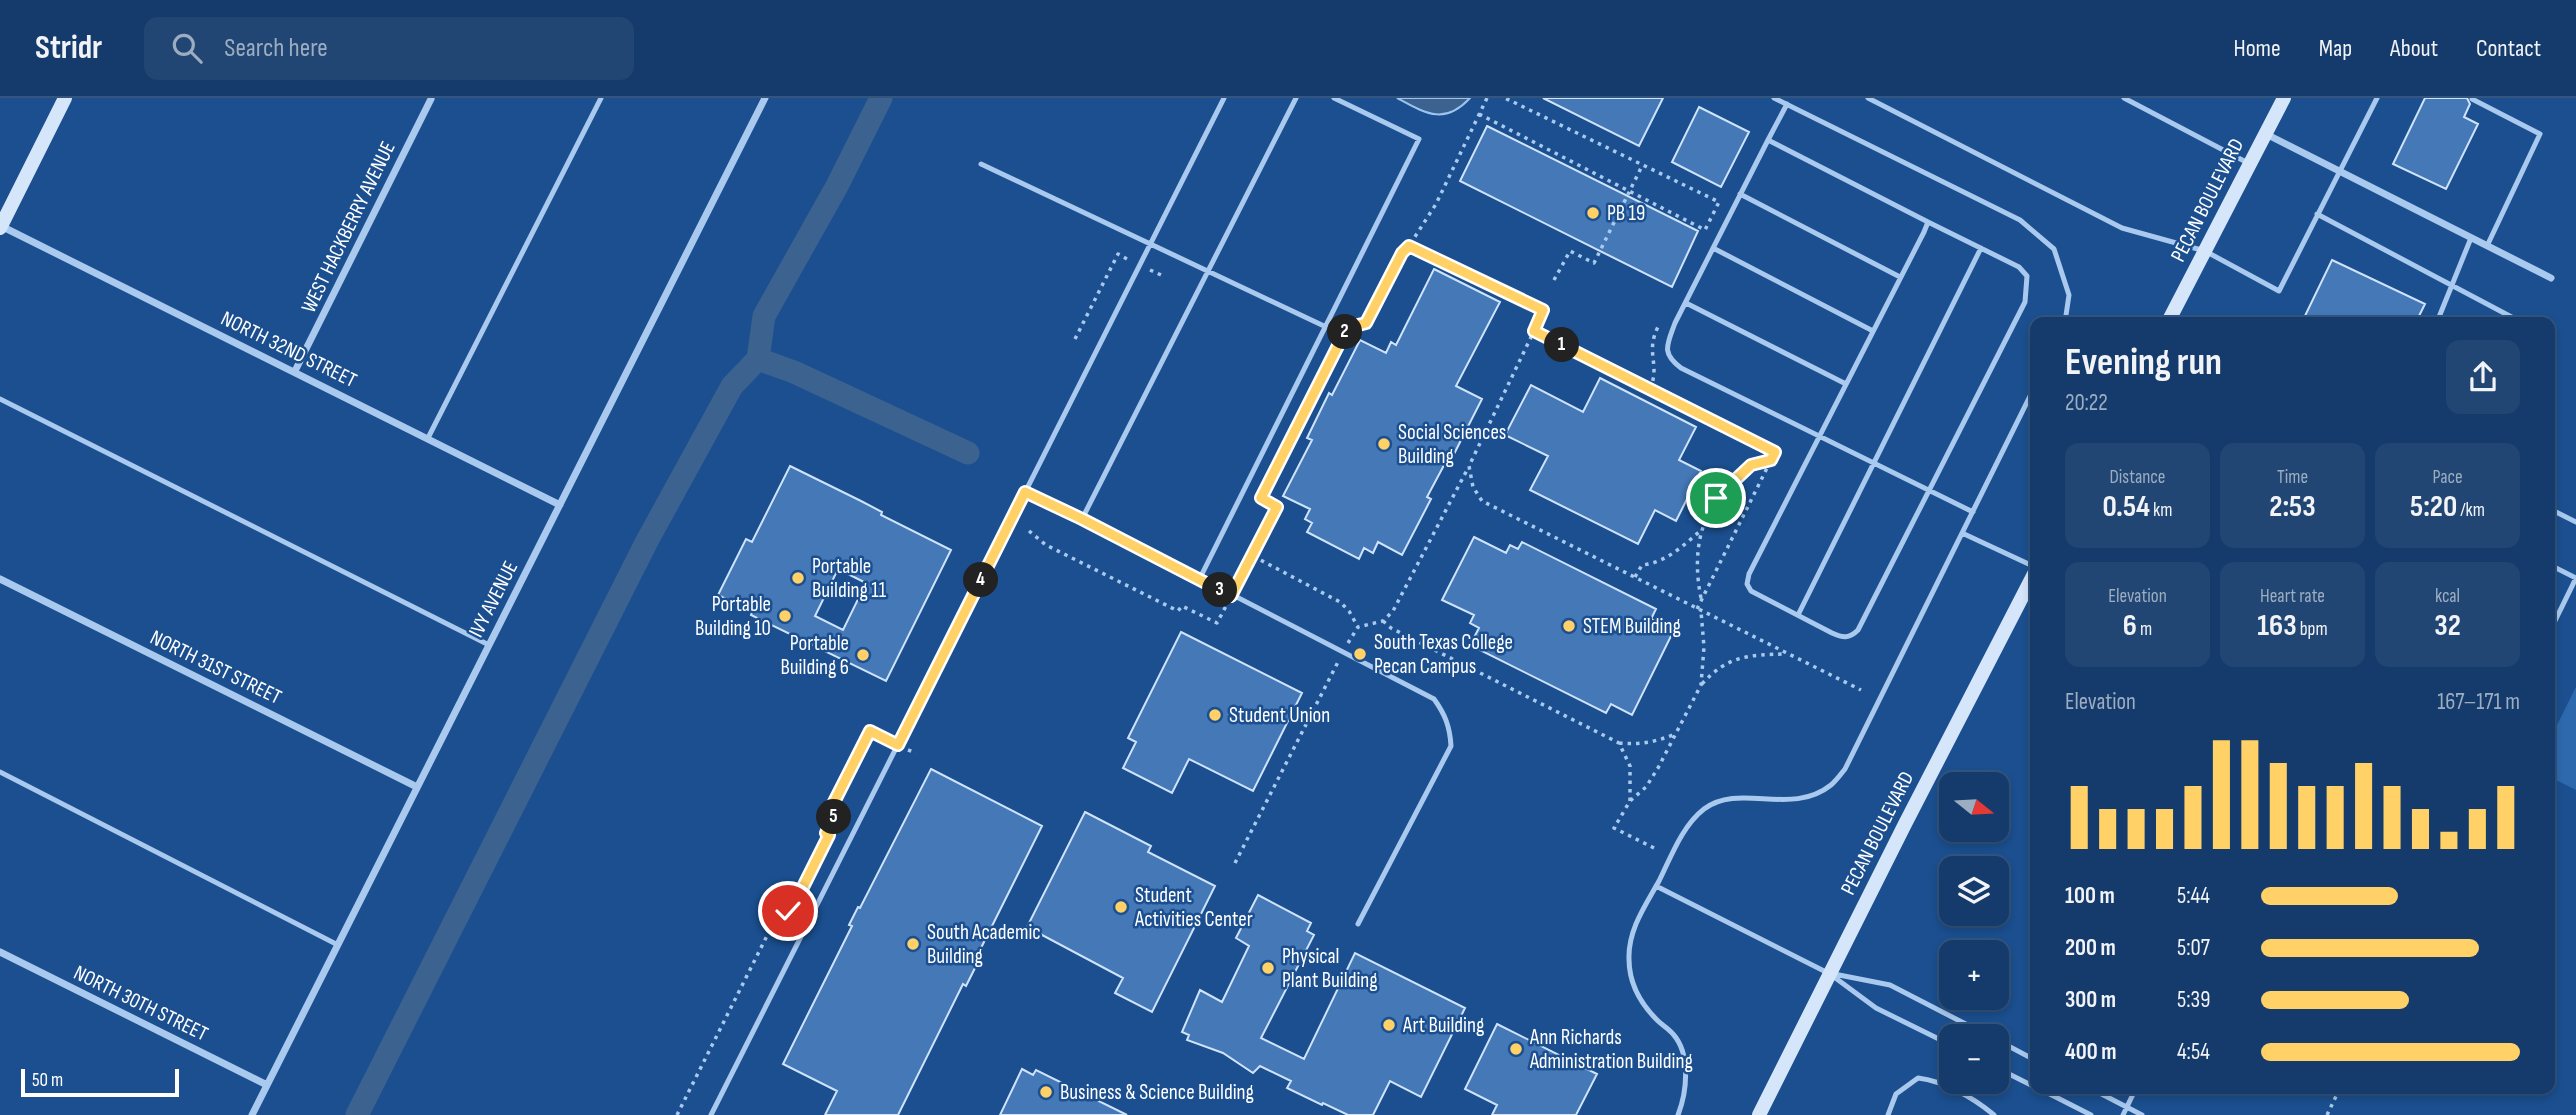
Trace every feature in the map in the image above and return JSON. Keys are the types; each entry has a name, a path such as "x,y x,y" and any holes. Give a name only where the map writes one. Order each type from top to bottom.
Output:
{"main road":[{"path":"1,227 65,98"},
{"name":"PECAN BOULEVARD","path":"2171,317 2284,98"},
{"name":"PECAN BOULEVARD","path":"1759,1115 2030,579"}],"street":[{"name":"IVY AVENUE","path":"251,1115 765,98"},
{"name":"WEST HACKBERRY AVENUE","path":"295,371 431,99"},
{"path":"2266,134 2551,278"},
{"name":"NORTH 32ND STREET","path":"1,227 560,505"},
{"name":"NORTH 31ST STREET","path":"0,579 417,787"},
{"name":"NORTH 30TH STREET","path":"0,952 267,1085"}],"lane":[{"path":"428,438 601,98"},
{"path":"711,1115 1224,98"},
{"path":"1082,519 1296,98"},
{"path":"1200,578 1419,139 1334,98"},
{"path":"1774,98 2020,220 2054,249 2069,295 2066,317"},
{"path":"1868,98 2122,228 2205,251 2279,291 2377,98"},
{"path":"2124,98 2250,164"},
{"path":"2472,99 2540,134 2487,246"},
{"path":"1787,104 1669,340 1666,349 1670,360 1681,368 1973,512"},
{"path":"1768,140 2019,267 2027,276 2025,302 1930,491 1858,630 1852,636 1844,638 1751,591 1747,584 1749,574 1928,222"},
{"path":"981,164 1324,326"},
{"path":"1740,194 1900,277"},
{"path":"2317,214 2512,317"},
{"path":"2439,317 2471,238"},
{"path":"1713,248 1873,331"},
{"path":"1798,615 1981,248"},
{"path":"1686,303 1846,384"},
{"path":"1678,1115 1683,1104 1686,1077 1682,1053 1675,1035 1656,1019 1643,1003 1629,978 1633,928 1688,825 1705,808 1722,801 1744,797 1779,802 1806,797 1830,786 1845,769 2030,396"},
{"path":"0,400 489,645"},
{"path":"1025,492 1200,578 1434,699 1444,712 1450,729 1451,746 1358,924"},
{"path":"2555,512 2576,522"},
{"path":"1962,533 2030,567"},
{"path":"2555,568 2576,578 2555,621"},
{"path":"0,772 338,945"},
{"path":"1656,886 1830,974 1876,1008 1939,1039"},
{"path":"1830,974 1890,985 1966,1024"},
{"path":"2009,1046 2030,1057"},
{"path":"2009,1074 2030,1084"},
{"path":"1888,1115 1896,1094 1917,1078 1931,1080 1981,1105 1994,1115"},
{"path":"2049,1094 2091,1115"},
{"path":"2101,1094 2142,1115"},
{"path":"2123,1115 2133,1094"}],"path":[{"path":"1029,531 1046,545 1178,611 1182,606 1217,623 1277,507 1261,498 1347,328 1366,323 1402,253 1436,204 1487,98"},
{"path":"1479,114 1705,230 1719,202 1505,98"},
{"path":"1554,279 1570,251 1594,263 1643,166"},
{"path":"1409,246 1543,310 1469,466 1473,487 1482,501 1861,690"},
{"path":"1075,340 1118,254 1161,275"},
{"path":"1534,331 1775,452 1699,609 1704,647 1700,685"},
{"path":"1702,601 1696,565 1701,530 1710,508 1726,488 1751,465 1771,460"},
{"path":"1635,577 1642,565 1653,564 1678,550 1701,530"},
{"path":"1251,555 1340,602 1358,627"},
{"path":"1383,621 1391,628 1619,743 1635,745 1676,734"},
{"path":"1654,848 1614,828 1630,801 1646,787 1700,685 1732,659 1761,654 1788,654"},
{"path":"781,908 788,911 815,864 829,835 826,833 836,815 829,812 870,731 916,753"},
{"path":"1619,743 1630,766 1630,801"},
{"path":"677,1115 791,888"},
{"path":"2327,1115 2337,1094"}],"shaded area":[{"path":"1397,98 1470,98 1452,112 1434,114"},
{"path":"2576,687 2576,790 2555,780 2555,729"}],"building":[{"path":"1543,98 1663,98 1639,146"},
{"path":"2425,98 2467,98 2470,104 2464,117 2478,124 2446,189 2393,164"},
{"path":"1699,107 1749,132 1721,187 1672,162"},
{"path":"1487,126 1698,231 1672,287 1460,181"},
{"path":"2332,260 2425,304 2418,317 2304,317"},
{"name":"Social Sciences Building","path":"1434,269 1500,302 1456,386 1482,399 1453,456 1450,454 1427,497 1431,499 1402,555 1378,542 1373,553 1364,548 1359,559 1307,532 1312,523 1305,519 1310,509 1283,496 1312,440 1307,438 1329,393 1332,395 1360,340 1386,353 1391,342 1396,345"},
{"path":"1600,378 1696,427 1679,460 1701,471 1676,521 1655,510 1638,544 1530,490 1548,456 1505,435 1531,385 1583,412"},
{"path":"790,466 951,550 886,681 751,615 752,612 718,595 746,539 752,542","holes":["838,569 866,583 843,630 815,616"]},
{"name":"STEM Building","path":"1474,537 1506,553 1510,545 1518,549 1522,542 1656,609 1651,619 1674,630 1632,715 1611,704 1606,713 1470,645 1479,628 1470,623 1474,615 1442,600"},
{"name":"Student Union","path":"1181,632 1302,693 1253,791 1189,759 1172,793 1123,768 1136,742 1128,738"},
{"name":"South Academic Building","path":"931,769 1042,826 974,962 977,964 966,986 963,984 898,1115 825,1115 837,1091 783,1064 852,926 849,925 858,907 860,908"},
{"name":"Student Activities Center","path":"1085,812 1151,846 1148,852 1215,886 1152,1012 1115,993 1123,978 1027,927"},
{"name":"Art Building","path":"1258,895 1311,923 1307,931 1314,935 1261,1038 1304,1059 1355,953 1465,1008 1421,1097 1390,1081 1373,1115 1348,1115 1287,1088 1291,1081 1260,1066 1253,1073 1223,1053 1187,1040 1189,1035 1182,1032 1200,990 1222,1002 1249,946 1236,938"},
{"name":"Ann Richards Administration Building","path":"1497,1024 1597,1074 1576,1115 1492,1115 1497,1105 1465,1089"},
{"name":"Business & Science Building","path":"1022,1069 1033,1075 1036,1070 1127,1115 1000,1115"}],"waterway":[{"path":"881,98 837,186 764,316 758,359 794,372 968,453"},
{"path":"357,1115 647,541 732,386 758,359"}],"place":[{"name":"PB 19","path":"1593,213"},
{"name":"Social Sciences Building","path":"1384,444"},
{"name":"Portable Building 11","path":"798,578"},
{"name":"Portable Building 10","path":"785,616"},
{"name":"STEM Building","path":"1569,626"},
{"name":"South Texas College Pecan Campus","path":"1360,654"},
{"name":"Portable Building 6","path":"863,655"},
{"name":"Student Union","path":"1215,715"},
{"name":"Student Activities Center","path":"1121,907"},
{"name":"South Academic Building","path":"913,944"},
{"name":"Physical Plant Building","path":"1268,968"},
{"name":"Art Building","path":"1389,1025"},
{"name":"Ann Richards Administration Building","path":"1516,1049"},
{"name":"Business & Science Building","path":"1046,1092"}],"route":[{"path":"788,911 829,835 826,833 836,815 829,812 870,731 898,745 1025,492 1231,596 1277,507 1261,498 1347,328 1366,323 1402,253 1409,246 1543,310 1534,331 1775,452 1771,460 1751,465 1716,498"}]}
